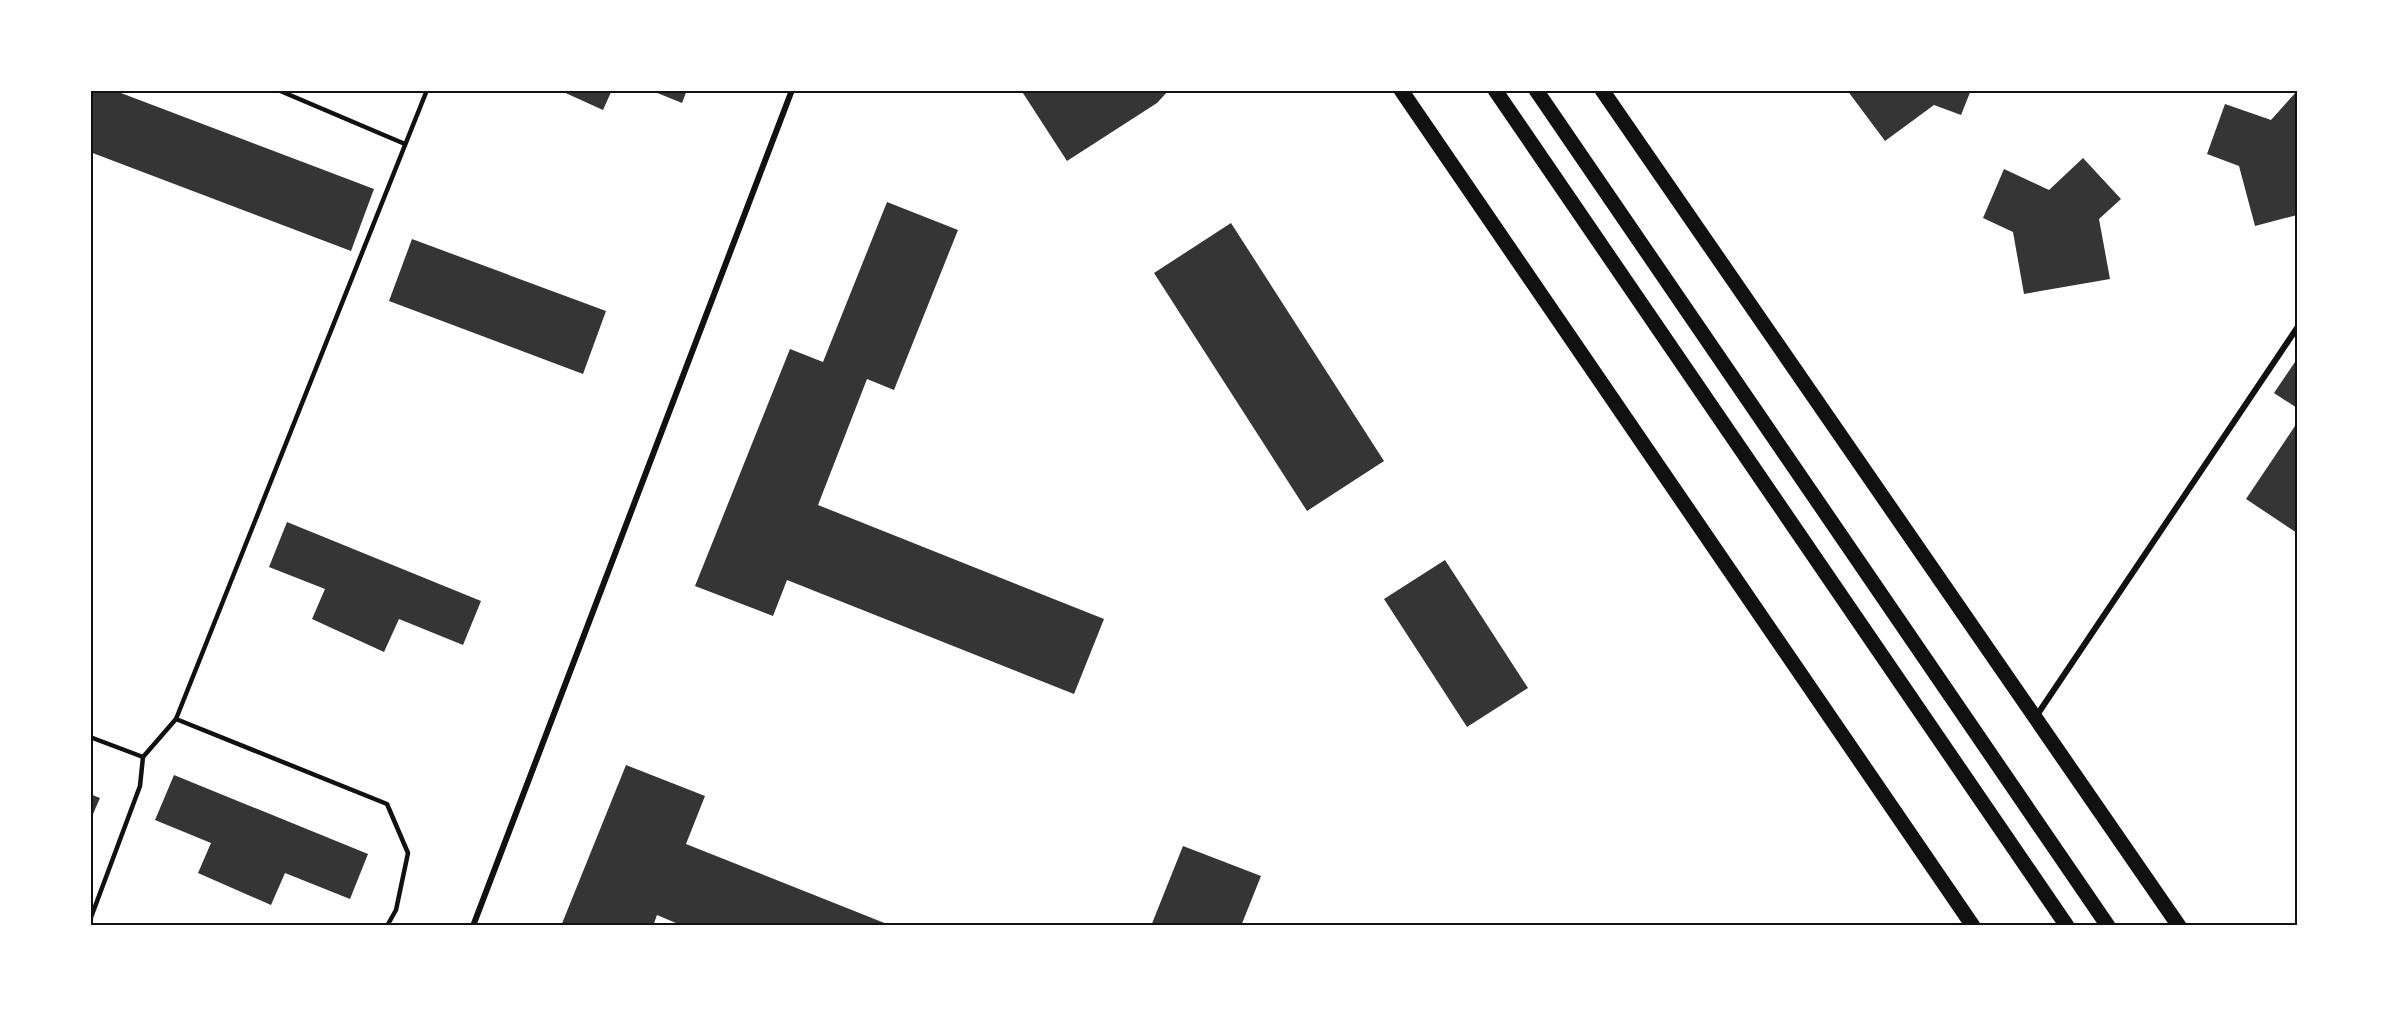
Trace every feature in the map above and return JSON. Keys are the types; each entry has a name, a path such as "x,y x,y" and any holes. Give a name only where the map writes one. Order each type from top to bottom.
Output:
{"main road":[{"path":"1401,90 1973,926"},
{"path":"1495,90 2067,926"},
{"path":"1536,90 2108,926"},
{"path":"1602,90 2179,926"}],"street":[{"path":"473,926 792,90"},
{"path":"2035,718 2297,327"}],"lane":[{"path":"278,90 405,144"},
{"path":"90,920 140,786 143,757 176,718 427,90"},
{"path":"176,718 387,804 408,854 396,910 387,926"},
{"path":"90,737 143,757"}],"building":[{"path":"90,90 113,90 374,189 351,251 90,152"},
{"path":"559,90 612,90 603,110"},
{"path":"650,90 687,90 682,103"},
{"path":"1021,90 1169,90 1157,103 1067,161"},
{"path":"1847,90 1971,90 1961,115 1934,105 1885,141"},
{"path":"2297,91 2297,215 2255,226 2239,166 2207,154 2225,104 2271,120"},
{"path":"2083,158 2121,199 2099,219 2110,279 2024,294 2013,232 1983,218 2004,169 2049,190"},
{"path":"887,202 958,230 894,390 867,379 818,505 1104,619 1074,694 787,580 773,616 695,586 790,349 823,362"},
{"path":"1231,223 1384,461 1307,511 1154,273"},
{"path":"412,239 606,311 583,374 389,301"},
{"path":"2297,359 2297,408 2274,393"},
{"path":"2297,423 2297,533 2246,499"},
{"path":"287,522 481,601 463,645 399,619 384,652 312,619 325,589 269,567"},
{"path":"1445,560 1528,688 1467,727 1384,599"},
{"path":"626,765 705,796 686,844 892,926 683,926 657,915 653,926 561,926"},
{"path":"174,775 368,854 350,899 285,873 271,905 198,873 211,843 155,820"},
{"path":"90,794 100,798 90,821"},
{"path":"1183,846 1261,876 1241,926 1151,926"}]}
